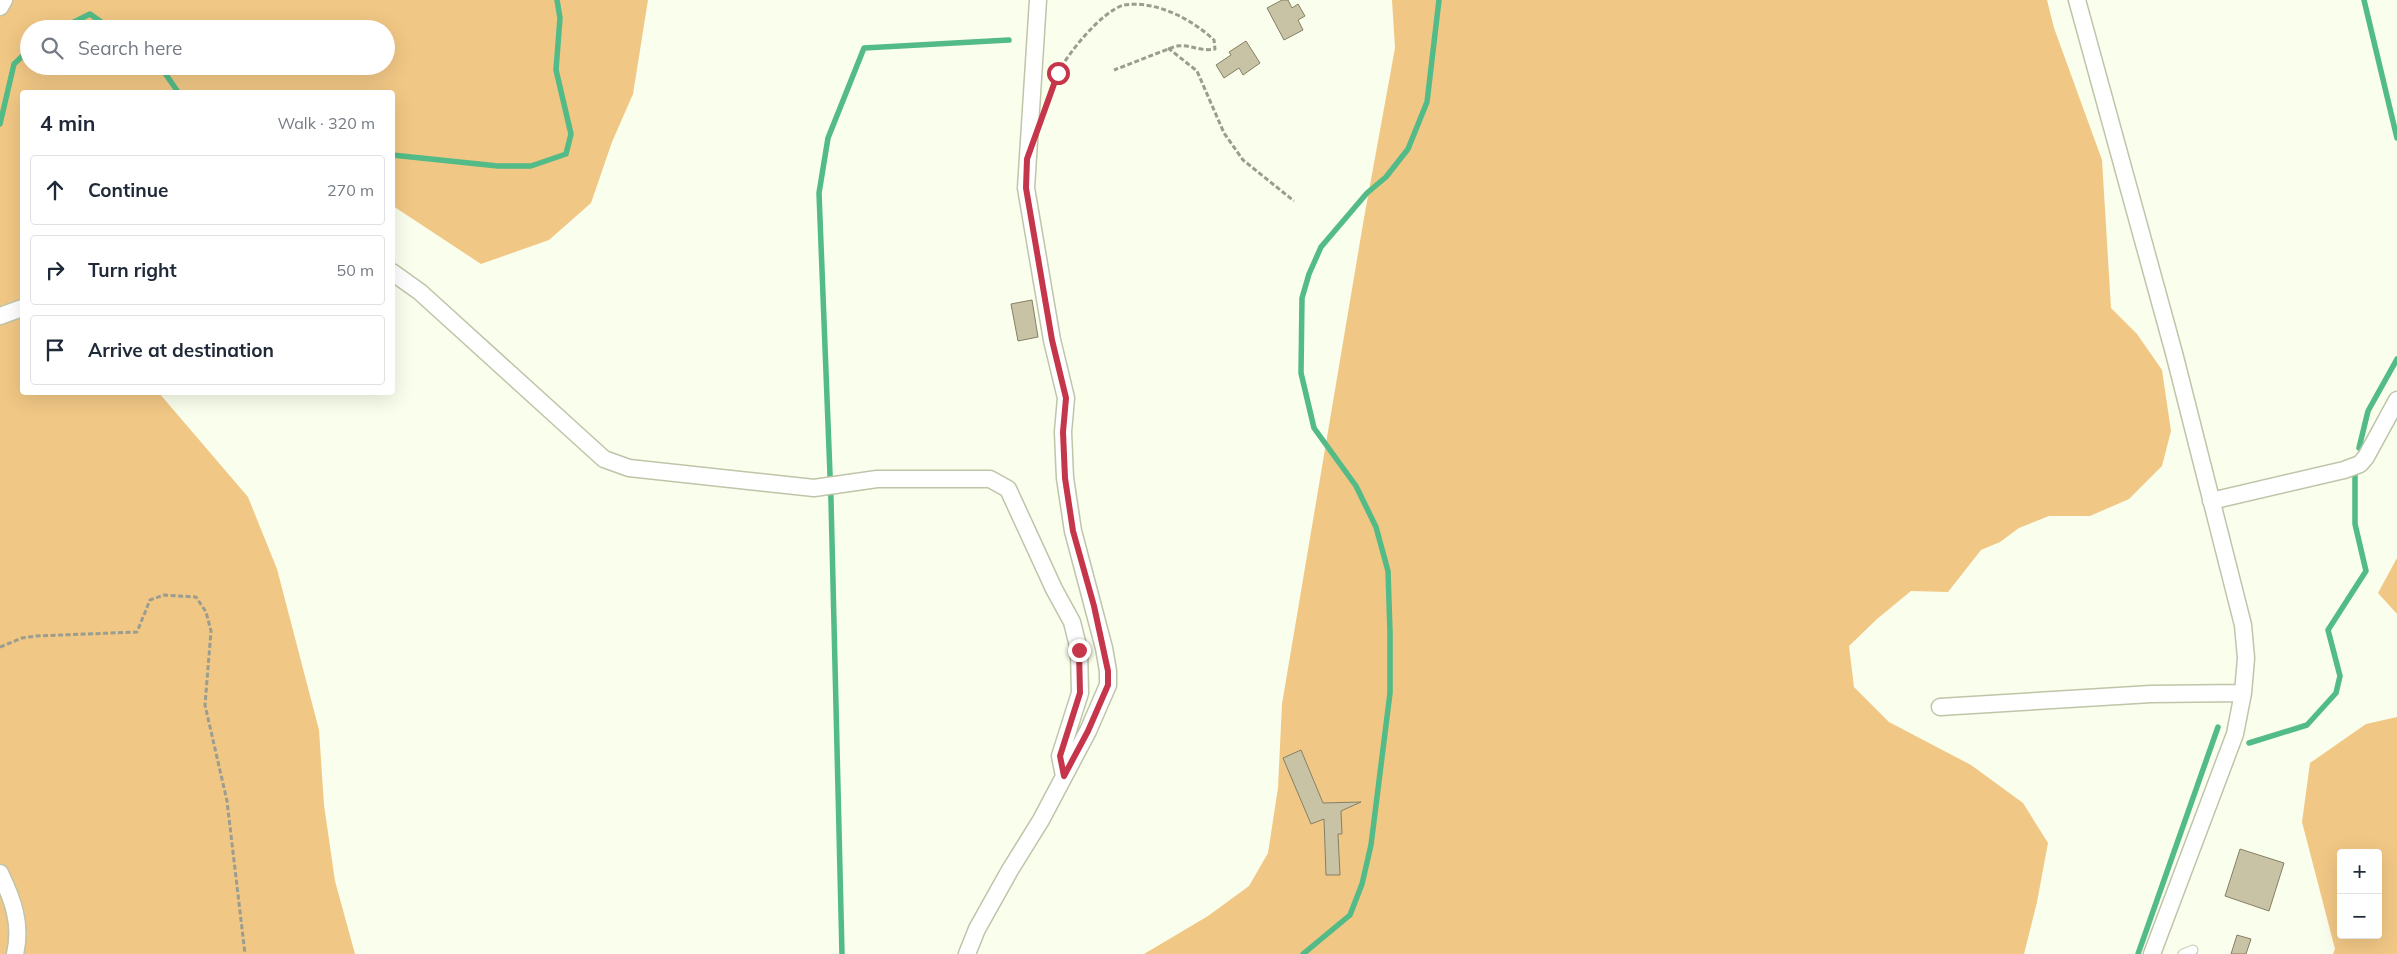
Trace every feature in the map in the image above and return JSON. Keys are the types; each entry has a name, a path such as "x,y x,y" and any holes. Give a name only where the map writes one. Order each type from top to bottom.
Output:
{"street":[{"path":"0,7 4,0"},
{"path":"967,954 977,929 1041,820 1088,731 1108,685 1108,671 1072,522 1065,478 1063,432 1066,398 1052,340 1026,188 1038,0"},
{"path":"2077,0 2174,353 2243,625 2246,658 2244,693 2235,734 2152,954"},
{"path":"395,274 420,292 604,460 629,468 814,488 877,479 990,479 1008,489 1054,589 1072,622 1079,650 1080,693 1060,756 1064,776"},
{"path":"0,316 20,309"},
{"path":"2211,502 2344,470 2360,464 2366,457 2397,400"},
{"path":"1940,707 2151,694 2244,693"},
{"path":"0,873 16,910 19,936 14,954"}],"lane":[{"path":"2183,954 2193,950"}],"path":[{"path":"1049,99 1058,73 1081,40 1101,18 1123,6 1137,4 1162,7 1185,19 1214,40 1214,49 1203,52 1187,45 1168,48 1114,70"},
{"path":"1168,48 1197,72 1206,87 1224,133 1243,160 1294,201"},
{"path":"0,647 22,638 36,636 138,632 150,600 164,595 196,597 206,612 210,631 204,706 227,801 245,954"}],"shaded area":[{"path":"0,0 648,0 633,94 612,142 591,203 549,240 481,264 395,207 395,90 20,90 20,395 161,395 248,497 277,569 319,730 324,805 335,881 355,954 0,954"},
{"path":"1392,0 2047,0 2054,28 2102,160 2111,308 2137,334 2162,370 2171,431 2162,466 2129,499 2090,516 2049,516 2019,528 2000,542 1981,550 1948,592 1911,591 1877,619 1849,646 1854,687 1889,722 1971,765 2023,803 2048,843 2037,902 2024,954 1144,954 1208,916 1249,886 1268,853 1278,788 1282,704 1364,218 1395,48"},
{"path":"2397,558 2397,614 2378,593"},
{"path":"2397,717 2397,954 2333,954 2335,949 2302,822 2310,763 2366,724"}],"building":[{"path":"1282,0 1288,0 1292,8 1298,4 1305,16 1298,20 1303,30 1284,40 1267,8"},
{"path":"1246,41 1260,63 1243,75 1239,68 1224,78 1216,65 1231,55 1229,52"},
{"path":"1032,300 1038,337 1018,341 1011,304"},
{"path":"1301,750 1323,803 1361,802 1341,811 1342,834 1338,834 1340,875 1326,875 1324,819 1311,824 1283,758"},
{"path":"2240,849 2284,863 2269,911 2225,896"},
{"path":"2237,935 2251,939 2246,954 2231,954"}],"waterway":[{"path":"395,155 498,166 531,166 566,154 571,134 556,70 560,18 557,0"},
{"path":"1303,954 1350,915 1362,884 1371,845 1390,693 1390,632 1388,571 1376,527 1356,486 1314,428 1301,373 1302,298 1309,274 1321,247 1367,193 1386,177 1408,149 1427,102 1439,0"},
{"path":"2364,0 2397,138"},
{"path":"78,20 90,14 98,20"},
{"path":"842,954 831,500 819,193 828,138 864,48 1009,40"},
{"path":"0,124 14,64 20,58"},
{"path":"166,75 177,90"},
{"path":"2359,448 2368,411 2397,359"},
{"path":"2249,743 2307,725 2336,693 2340,676 2328,630 2366,571 2355,524 2355,476"},
{"path":"2138,954 2218,727"}],"route":[{"path":"1058,73 1027,159 1026,188 1052,340 1066,398 1063,432 1065,478 1073,531 1094,606 1108,671 1108,685 1088,731 1064,776 1060,756 1080,693 1079,650"}]}
